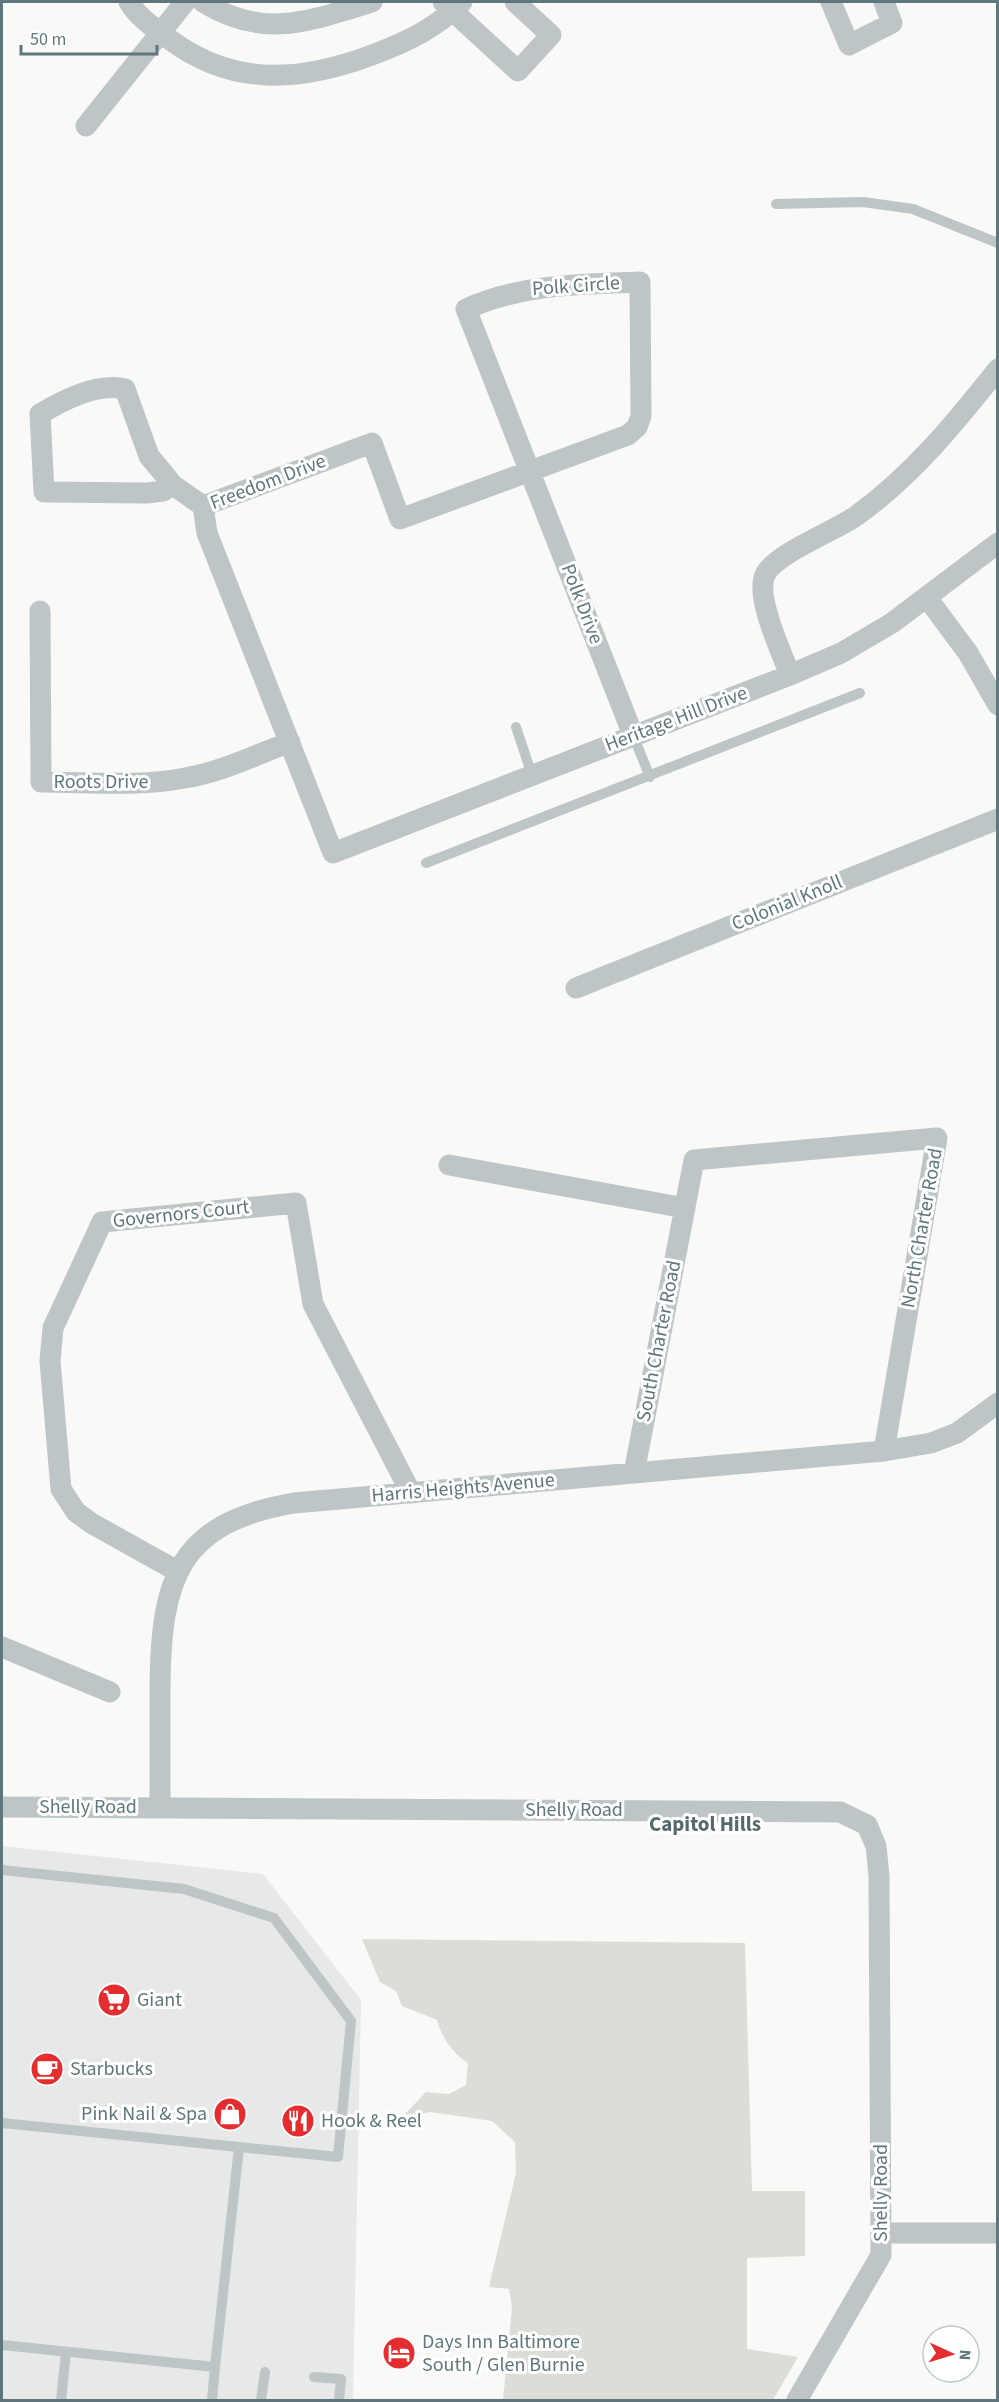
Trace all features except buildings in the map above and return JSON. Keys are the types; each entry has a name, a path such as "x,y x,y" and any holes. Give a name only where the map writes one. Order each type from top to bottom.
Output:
{"street":[{"path":"129,2 147,22 206,63 231,71 269,76 306,74 351,63 391,48 419,35 452,5 518,71 551,35 515,2"},
{"path":"86,126 185,2"},
{"path":"203,2 230,16 252,23 280,25 309,21 372,2"},
{"path":"831,2 849,45 892,23 884,2"},
{"name":"Polk Circle","path":"640,282 641,416 637,427 628,435 531,473 466,309 490,298 549,285 640,282"},
{"path":"790,675 762,595 764,575 775,562 855,517 904,477 950,429 998,369"},
{"path":"173,485 163,491 147,493 44,492 40,414 57,403 103,388 125,389 149,456 173,485 203,506"},
{"name":"Freedom Drive","path":"333,853 207,533 203,506 372,443 400,519 531,473"},
{"name":"Polk Drive","path":"531,473 633,735"},
{"name":"Heritage Hill Drive","path":"333,853 790,675 851,647 928,599 998,543"},
{"path":"928,599 968,653 997,701"},
{"name":"Roots Drive","path":"40,611 41,782 146,783 185,778 219,769 290,742"},
{"name":"Colonial Knoll","path":"576,988 998,819"},
{"name":"North Charter Road","path":"694,1160 938,1138 884,1452"},
{"name":"South Charter Road","path":"634,1473 694,1160"},
{"path":"449,1165 685,1209"},
{"name":"Governors Court","path":"177,1572 91,1523 76,1512 61,1489 50,1361 53,1328 102,1222 296,1203 314,1304 411,1493"},
{"name":"Harris Heights Avenue","path":"160,1806 160,1653 163,1617 177,1572 209,1534 242,1514 294,1503 884,1452 931,1443 957,1433 998,1403"},
{"path":"2,1647 110,1692"},
{"name":"Shelly Road","path":"2,1807 160,1806 840,1812 867,1825 876,1846 879,1876 881,2255 797,2400"},
{"path":"882,2233 998,2233"}],"lane":[{"path":"776,204 863,202 913,208 998,243"},
{"path":"426,863 860,693"},
{"path":"516,727 532,775"},
{"path":"633,735 650,777"},
{"path":"2,1870 184,1889 273,1918 351,2021 338,2157 2,2123"},
{"path":"212,2400 239,2147"},
{"path":"2,2345 215,2367"},
{"path":"61,2400 66,2352"},
{"path":"261,2400 265,2372"},
{"path":"314,2377 341,2379 339,2400"}],"shaded area":[{"path":"2,1846 263,1874 361,2000 353,2400 2,2400"},
{"path":"362,1939 745,1943 752,2191 805,2191 805,2256 747,2258 747,2349 798,2357 773,2400 503,2400 512,2308 509,2289 489,2287 516,2173 515,2142 492,2121 430,2112 415,2116 405,2114 426,2092 449,2094 466,2085 468,2063 448,2044 437,2020 402,2006 396,1991 380,1982"}],"place":[{"name":"Giant","path":"114,2000"},
{"name":"Starbucks","path":"47,2069"},
{"name":"Pink Nail & Spa","path":"230,2114"},
{"name":"Hook & Reel","path":"298,2121"},
{"name":"Days Inn Baltimore South / Glen Burnie","path":"399,2353"}],"district":[{"name":"Capitol Hills","path":"705,1824"}]}
